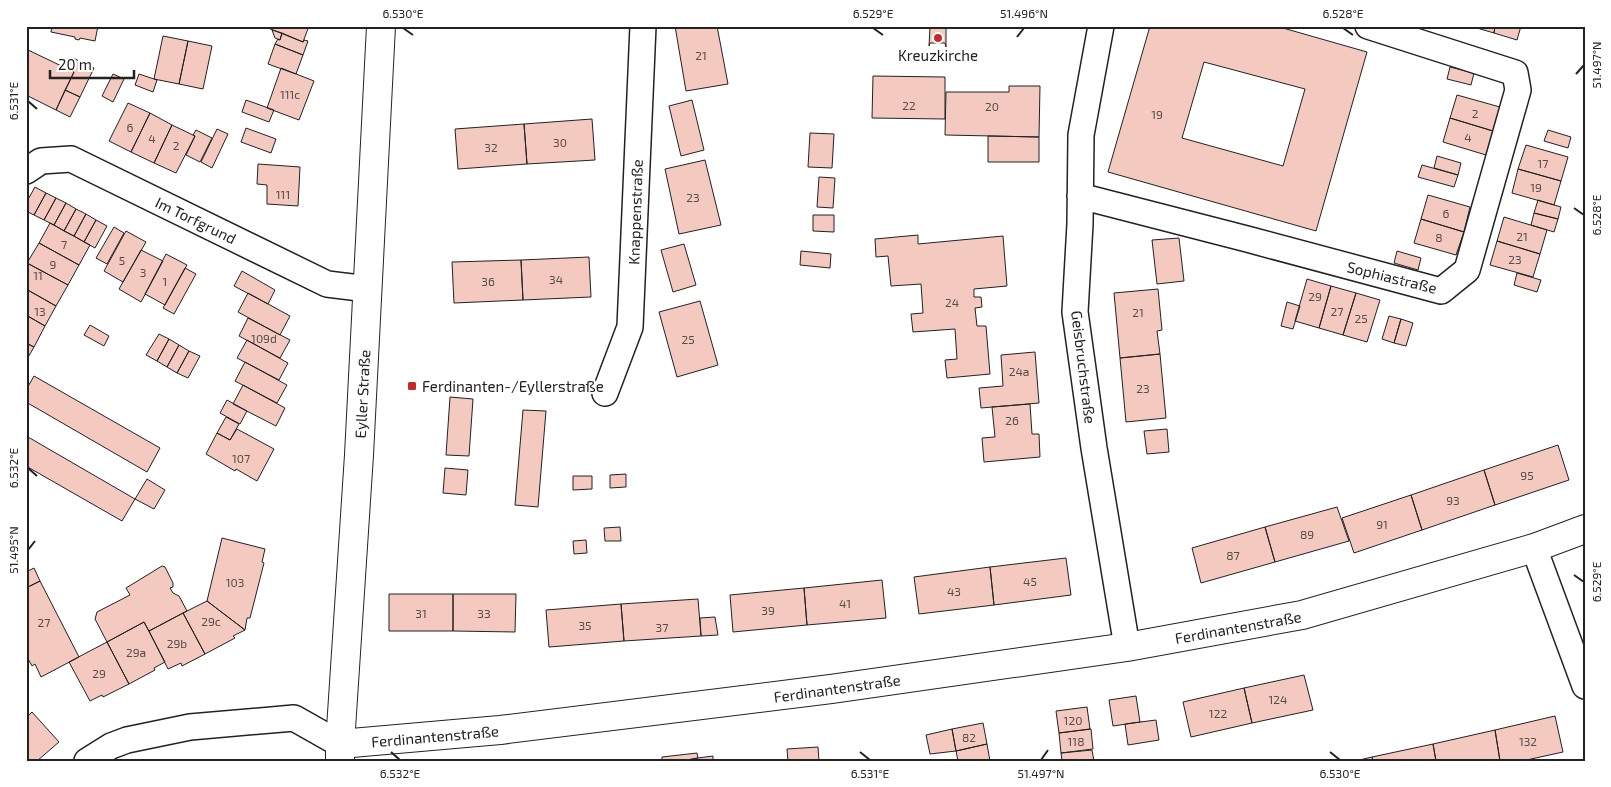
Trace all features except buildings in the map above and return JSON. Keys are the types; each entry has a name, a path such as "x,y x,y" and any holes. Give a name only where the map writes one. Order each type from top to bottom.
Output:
{"street":[{"name":"Eyller Straße","path":"340,752 359,455 381,26"},
{"name":"Knappenstraße","path":"605,393 630,327 643,26"},
{"name":"Geisbruchstraße","path":"1101,26 1080,136 1080,196 1075,312 1094,448 1127,647"},
{"name":"Sophiastraße","path":"1080,196 1441,291 1467,270 1518,90 1515,73 1368,26"},
{"name":"Im Torfgrund","path":"26,170 41,161 71,159 327,284 368,289"},
{"name":"Ferdinantenstraße","path":"340,752 831,689 1127,647 1302,615 1534,548 1585,529"},
{"path":"1534,548 1585,686"},
{"path":"88,761 112,746 136,738 190,727 294,718 340,752"}],"place":[{"name":"Kreuzkirche","path":"938,38"},
{"name":"Ferdinanten-/Eyllerstraße","path":"412,386"}]}
